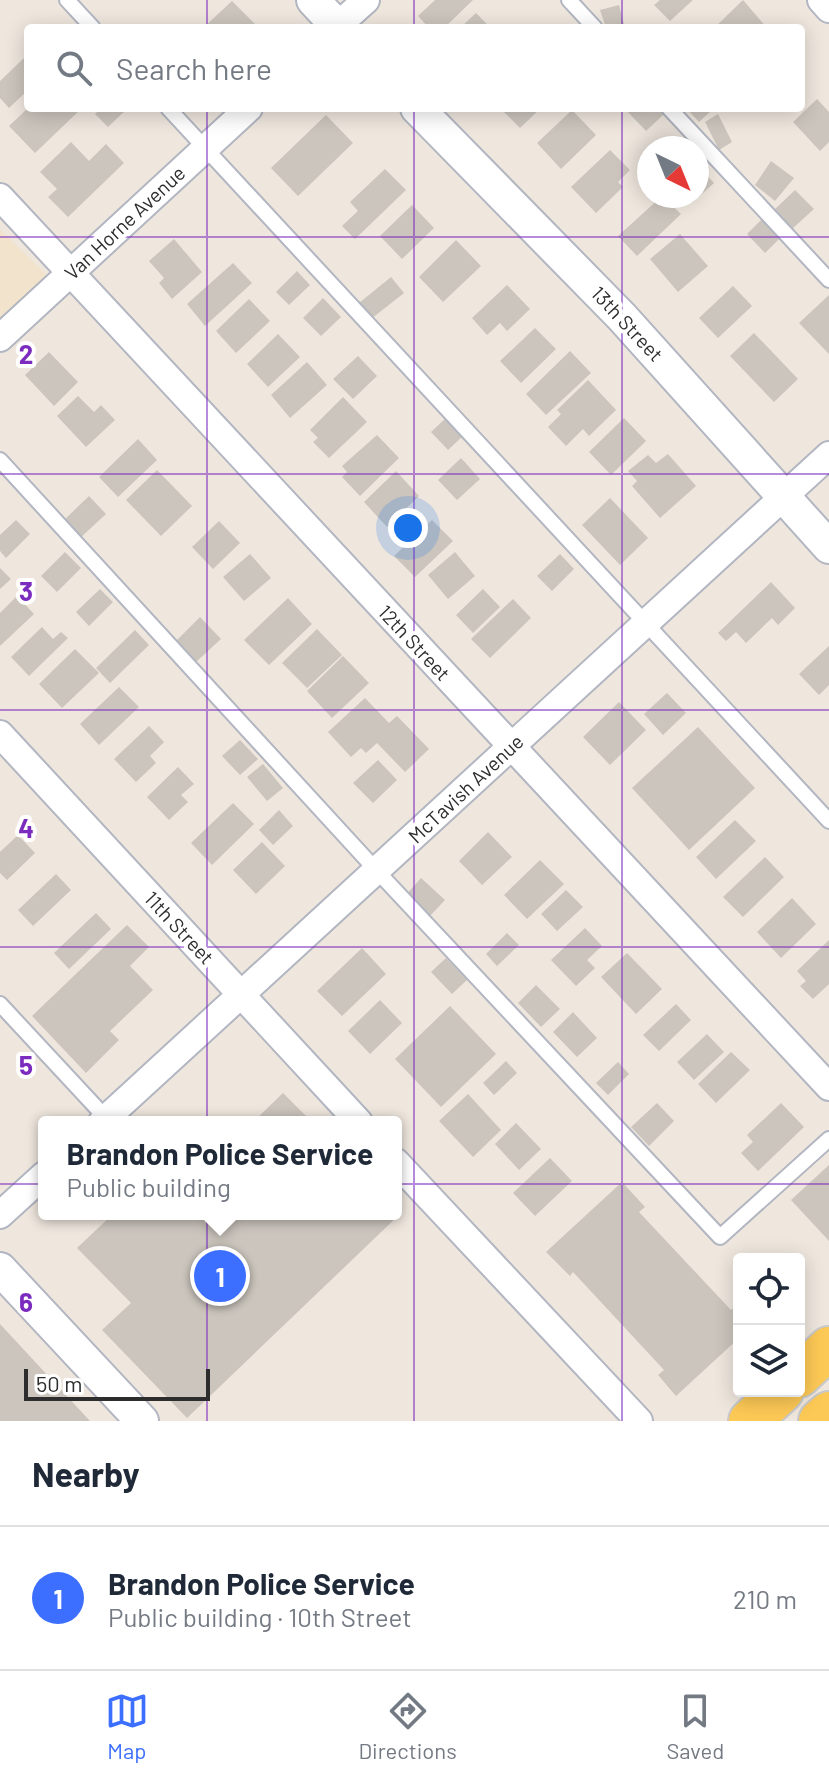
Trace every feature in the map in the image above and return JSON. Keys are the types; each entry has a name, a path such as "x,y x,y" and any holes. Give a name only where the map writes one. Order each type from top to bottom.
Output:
{"main road":[{"path":"805,1370 829,1348"},
{"path":"750,1421 776,1397"},
{"path":"820,1421 829,1413"}],"street":[{"path":"313,0 334,24"},
{"path":"340,24 366,0"},
{"path":"821,0 829,9"},
{"name":"Van Horne Avenue","path":"0,338 245,112"},
{"name":"13th Street","path":"421,112 622,317 829,547"},
{"name":"12th Street","path":"0,197 829,1087"},
{"name":"McTavish Avenue","path":"108,1116 829,455"},
{"name":"11th Street","path":"0,734 353,1116"},
{"path":"402,1168 639,1421"},
{"path":"0,1215 38,1180"},
{"path":"0,1269 142,1421"}],"lane":[{"path":"67,0 89,24"},
{"path":"569,0 591,24"},
{"path":"172,112 829,821"},
{"path":"673,112 829,280"},
{"path":"0,460 377,871 720,1237 829,1139"},
{"path":"0,1004 100,1116"}],"shaded area":[{"path":"0,229 47,275 0,319"}],"building":[{"path":"435,0 473,0 448,24 425,24 418,16"},
{"path":"660,0 693,0 670,21 654,5"},
{"path":"743,0 764,24 718,24"},
{"path":"232,1 255,24 207,24"},
{"path":"619,5 624,24 605,24 600,10"},
{"path":"476,13 487,24 464,24"},
{"path":"24,58 24,94 9,108 0,98 0,81"},
{"path":"817,99 829,112 829,142 820,151 793,122"},
{"path":"24,112 78,112 35,153 9,126"},
{"path":"97,112 124,112 108,127 95,114"},
{"path":"504,112 537,112 520,128"},
{"path":"570,112 574,112 596,135 561,169 537,143"},
{"path":"628,112 664,114 646,131"},
{"path":"690,112 710,112 699,122"},
{"path":"718,114 732,142 719,150 705,122"},
{"path":"326,115 353,143 298,196 271,168"},
{"path":"71,142 89,161 106,144 124,163 68,217 48,197 57,189 40,172"},
{"path":"610,150 630,170 618,182 623,187 596,213 571,187"},
{"path":"771,161 794,178 775,201 755,185"},
{"path":"385,169 406,190 355,239 342,226 358,211 350,202"},
{"path":"795,190 814,209 792,229 774,210"},
{"path":"412,205 434,228 402,259 380,236"},
{"path":"649,208 675,208 681,214 637,256 618,236"},
{"path":"762,219 780,238 765,253 747,234"},
{"path":"680,234 708,266 678,292 650,259"},
{"path":"174,239 202,272 172,299 159,283 164,278 149,261"},
{"path":"456,240 481,266 443,302 419,277"},
{"path":"233,263 252,283 205,326 187,304"},
{"path":"297,271 310,285 289,305 276,292"},
{"path":"391,277 404,293 371,319 359,303"},
{"path":"507,285 530,309 507,331 500,323 487,335 472,318"},
{"path":"733,286 752,306 718,338 699,318"},
{"path":"829,295 829,354 799,323"},
{"path":"323,298 341,317 321,336 303,318"},
{"path":"249,299 270,321 236,353 216,331"},
{"path":"535,328 556,349 521,383 500,361"},
{"path":"754,333 798,379 774,402 730,356"},
{"path":"278,334 300,357 268,387 247,364"},
{"path":"570,351 591,373 546,415 526,394"},
{"path":"49,352 78,382 54,406 25,375"},
{"path":"358,356 377,376 353,399 333,379"},
{"path":"307,362 327,385 290,418 271,395"},
{"path":"588,380 616,410 589,436 583,429 566,446 548,427 561,414 557,410"},
{"path":"78,396 94,412 101,405 115,420 86,447 57,416"},
{"path":"343,397 367,422 329,458 313,442 318,438 310,430"},
{"path":"447,417 464,435 448,450 431,432"},
{"path":"624,418 646,441 611,475 589,452"},
{"path":"377,435 399,458 360,496 342,477 347,472 342,466"},
{"path":"138,439 157,460 118,497 99,477"},
{"path":"668,454 696,486 660,518 632,486 637,481 628,471 648,455 656,463"},
{"path":"461,458 480,479 457,500 438,480"},
{"path":"157,470 192,506 161,536 126,500"},
{"path":"396,471 419,496 387,527 364,502"},
{"path":"89,496 106,514 79,539 62,522"},
{"path":"610,498 648,538 620,565 582,525"},
{"path":"16,520 30,534 6,558 0,551 0,535"},
{"path":"432,520 453,541 415,577 394,556"},
{"path":"219,521 240,543 213,569 192,547"},
{"path":"65,552 81,568 57,592 41,576"},
{"path":"455,552 475,576 448,599 428,575"},
{"path":"250,554 271,578 244,601 223,577"},
{"path":"560,554 574,569 552,591 537,576"},
{"path":"0,568 11,579 0,589"},
{"path":"771,582 795,608 778,625 772,618 746,643 736,632 726,641 718,633"},
{"path":"100,589 113,602 89,626 76,612"},
{"path":"483,589 500,607 473,633 456,615"},
{"path":"17,596 34,614 0,646 0,613"},
{"path":"288,598 312,624 269,665 244,640"},
{"path":"513,599 531,618 490,658 471,639"},
{"path":"200,617 221,639 196,662 176,641"},
{"path":"42,627 53,639 61,632 68,638 29,676 11,657"},
{"path":"317,629 342,655 307,688 282,663"},
{"path":"135,630 149,645 110,683 96,668"},
{"path":"829,646 829,685 819,695 799,674"},
{"path":"75,649 99,673 62,708 39,684"},
{"path":"343,656 369,683 332,718 307,691"},
{"path":"119,687 139,707 99,745 80,724"},
{"path":"667,693 686,713 663,735 644,714"},
{"path":"365,698 389,723 397,716 429,749 405,772 377,743 366,753 361,748 351,757 328,732"},
{"path":"619,702 646,730 610,765 583,737"},
{"path":"149,726 164,742 150,756 156,763 136,782 114,759"},
{"path":"698,727 755,788 689,850 632,788"},
{"path":"240,740 258,759 240,775 222,756"},
{"path":"378,760 397,780 373,803 353,783"},
{"path":"263,764 283,788 267,801 247,777"},
{"path":"178,767 194,784 181,795 188,802 169,820 147,797"},
{"path":"233,803 254,824 212,865 191,843"},
{"path":"279,810 293,826 273,845 259,830"},
{"path":"735,820 756,841 716,879 696,857"},
{"path":"488,832 512,857 482,885 459,861"},
{"path":"18,835 35,853 7,880 0,873 0,852"},
{"path":"262,842 285,866 256,894 233,870"},
{"path":"765,857 784,877 743,917 723,897"},
{"path":"540,860 564,884 527,919 504,895"},
{"path":"56,874 71,890 33,926 18,910"},
{"path":"421,878 445,900 428,918 405,896"},
{"path":"566,890 583,907 557,931 541,914"},
{"path":"792,898 816,924 781,958 757,932"},
{"path":"96,913 111,929 69,969 54,953"},
{"path":"127,925 149,947 130,966 153,990 110,1031 119,1040 86,1073 32,1016"},
{"path":"585,928 602,946 587,960 595,968 576,986 551,960"},
{"path":"507,933 519,945 497,966 486,954"},
{"path":"829,940 829,984 813,999 800,986 806,981 797,971"},
{"path":"362,948 386,974 342,1016 317,991"},
{"path":"627,953 662,989 636,1014 601,977"},
{"path":"446,958 467,980 452,994 431,972"},
{"path":"536,985 560,1009 541,1027 518,1003"},
{"path":"380,1000 402,1023 370,1054 348,1031"},
{"path":"676,1004 691,1020 659,1051 643,1035"},
{"path":"450,1006 496,1054 441,1107 395,1059"},
{"path":"573,1012 597,1038 577,1057 553,1032"},
{"path":"707,1034 724,1052 694,1080 677,1062"},
{"path":"731,1052 750,1070 716,1103 698,1084"},
{"path":"506,1061 517,1073 494,1095 483,1083"},
{"path":"618,1062 629,1074 608,1095 596,1083"},
{"path":"283,1093 306,1116 259,1116"},
{"path":"468,1094 501,1130 473,1157 439,1121"},
{"path":"657,1103 674,1121 649,1146 631,1127"},
{"path":"781,1103 804,1127 758,1171 741,1153 753,1142 747,1135"},
{"path":"516,1123 541,1149 519,1170 495,1144"},
{"path":"550,1158 572,1181 535,1216 513,1193"},
{"path":"829,1165 829,1241 791,1200"},
{"path":"622,1182 645,1207 639,1212 731,1310 733,1308 733,1344 676,1396 658,1375 664,1370 573,1272 570,1276 546,1252"},
{"path":"107,1220 394,1220 187,1418 102,1330 131,1303 77,1248"},
{"path":"0,1324 90,1421 0,1421"}],"place":[{"name":"Brandon Police Service","path":"220,1276"}]}
